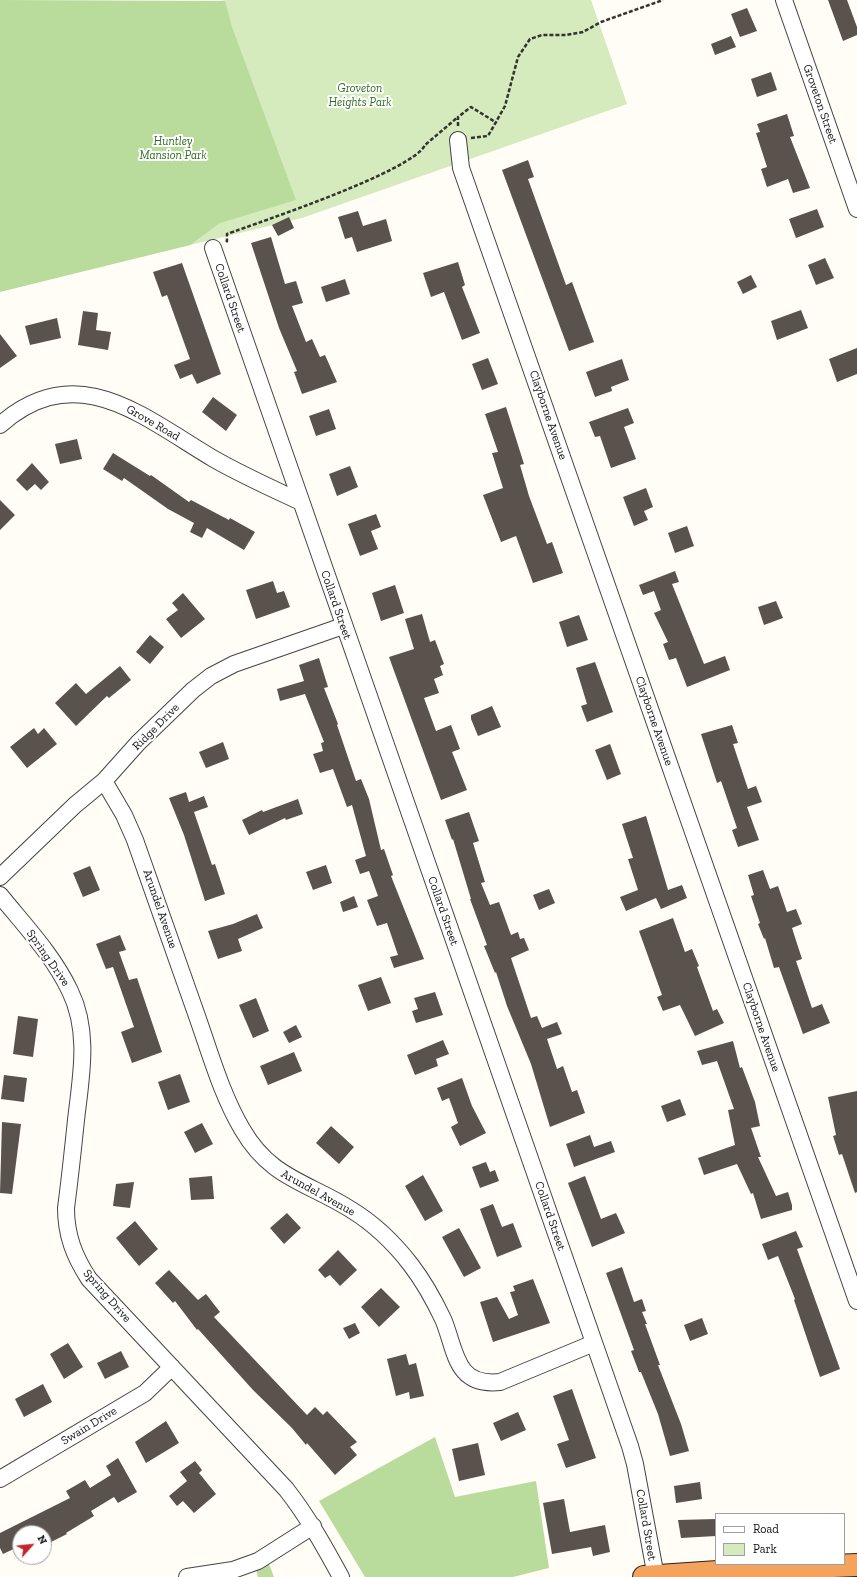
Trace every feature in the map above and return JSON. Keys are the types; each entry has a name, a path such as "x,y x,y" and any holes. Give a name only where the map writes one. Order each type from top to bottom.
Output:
{"highway":[{"path":"652,1576 857,1565"}],"street":[{"name":"Groveton Street","path":"784,0 857,209"},
{"name":"Clayborne Avenue","path":"458,140 461,168 857,1301"},
{"name":"Collard Street","path":"213,248 635,1464 652,1576"},
{"name":"Grove Road","path":"0,425 16,412 47,397 72,394 92,394 109,399 138,413 234,471 301,502"},
{"name":"Ridge Drive","path":"0,877 75,805 104,781 143,738 193,690 212,676 234,664 343,626"},
{"name":"Arundel Avenue","path":"104,781 124,815 135,840 218,1076 241,1127 261,1155 275,1168 294,1181 351,1210 371,1224 395,1246 411,1265 430,1293 444,1321 453,1353 461,1367 467,1375 477,1381 489,1384 500,1382 594,1343"},
{"name":"Spring Drive","path":"0,895 47,953 64,979 71,992 80,1019 83,1061 66,1208 67,1230 72,1248 79,1264 89,1279 286,1489 313,1526 341,1577"},
{"name":"Swain Drive","path":"0,1479 145,1393 172,1366"},
{"path":"187,1577 233,1570 258,1561 313,1526"}],"path":[{"path":"458,117 458,140 488,136 497,123 505,106 518,57 530,39 542,35 566,35 582,32 601,22 663,0"},
{"path":"213,248 227,241 227,234 322,199 392,170 422,151 425,145 471,107 497,123"}],"green space":[{"name":"Huntley Mansion Park","path":"0,0 225,1 232,27 296,200 220,223 190,245 0,292"},
{"name":"Groveton Heights Park","path":"220,0 591,0 627,104 302,218 12,288 0,127 225,1"},
{"path":"435,1437 455,1497 536,1481 549,1568 513,1577 365,1577 319,1501"},
{"path":"267,1559 274,1577 258,1577 255,1565"}],"building":[{"path":"828,0 847,0 857,27 857,35 843,41"},
{"path":"747,8 757,31 740,37 731,14"},
{"path":"731,36 736,47 715,55 711,44"},
{"path":"771,72 777,90 757,97 751,79"},
{"path":"787,114 794,136 790,137 810,188 793,193 788,179 767,187 761,169 767,167 756,133 760,132 757,124"},
{"path":"528,160 534,177 528,179 566,285 572,282 594,342 569,351 502,170"},
{"path":"817,209 824,227 796,238 789,219"},
{"path":"358,211 363,226 386,219 392,241 357,252 352,237 345,239 338,217"},
{"path":"289,217 294,228 278,236 272,225"},
{"path":"271,237 285,284 296,281 303,303 292,306 306,342 312,339 320,357 325,355 337,382 302,394 294,372 297,371 279,328 251,243"},
{"path":"825,258 834,278 816,285 808,265"},
{"path":"458,262 465,285 462,287 480,333 462,340 444,292 431,297 423,273"},
{"path":"182,263 221,374 197,384 192,374 180,379 174,365 190,359 167,295 162,297 153,272"},
{"path":"751,275 757,287 743,294 737,282"},
{"path":"345,279 350,294 326,302 321,287"},
{"path":"801,310 808,328 777,340 771,321"},
{"path":"83,311 98,313 96,330 111,332 108,350 78,345"},
{"path":"57,318 61,338 30,345 25,326"},
{"path":"0,334 17,356 0,368"},
{"path":"857,348 857,374 837,382 829,359"},
{"path":"488,358 498,384 482,390 472,364"},
{"path":"622,359 629,380 611,387 612,391 595,397 586,372"},
{"path":"213,397 237,415 226,431 202,412"},
{"path":"506,407 524,464 520,465 529,496 547,544 552,542 563,573 533,583 516,536 501,542 483,495 503,488 492,453 498,452 485,414"},
{"path":"628,408 634,423 624,427 636,459 611,468 600,436 595,437 589,422"},
{"path":"329,409 336,429 316,436 309,416"},
{"path":"77,439 82,459 60,464 55,444"},
{"path":"113,453 150,476 151,475 189,502 191,500 229,520 230,518 255,532 244,550 207,528 202,538 190,532 194,523 168,509 124,478 122,481 103,469"},
{"path":"32,463 49,482 41,490 35,484 27,491 16,480"},
{"path":"350,466 358,487 337,496 329,474"},
{"path":"646,488 653,507 644,511 648,520 634,526 623,497"},
{"path":"0,500 15,515 0,530"},
{"path":"376,514 381,527 371,531 378,549 360,556 348,524"},
{"path":"687,526 694,546 675,553 668,533"},
{"path":"675,571 679,582 672,584 704,664 725,656 730,670 687,687 676,658 669,660 663,644 668,642 654,613 661,610 654,591 643,595 639,585"},
{"path":"273,581 277,593 284,591 290,607 256,619 246,590"},
{"path":"395,585 404,613 381,621 372,593"},
{"path":"183,593 205,619 181,638 166,619 178,610 172,603"},
{"path":"776,601 783,618 764,625 758,607"},
{"path":"422,614 430,642 435,640 444,664 440,666 443,675 434,679 439,693 424,698 436,731 451,725 460,749 452,752 467,790 441,800 389,657 414,649 405,619"},
{"path":"579,615 588,640 567,647 559,622"},
{"path":"150,635 164,647 150,664 136,652"},
{"path":"319,658 328,687 324,688 338,724 337,725 356,781 361,779 369,799 381,850 384,849 393,875 391,876 424,959 394,968 390,957 398,955 387,923 377,926 367,900 378,896 369,871 360,874 355,860 366,856 352,805 347,807 333,769 320,773 313,754 323,751 321,743 324,742 305,694 280,701 277,689 304,681 299,665"},
{"path":"595,662 613,712 587,722 581,706 587,704 576,668"},
{"path":"120,666 131,680 109,698 107,696 76,726 55,703 76,683 86,694"},
{"path":"492,706 501,727 478,736 471,719 471,715"},
{"path":"732,725 738,743 733,744 748,789 756,786 762,802 747,807 759,840 738,847 732,830 737,828 721,781 717,783 701,734"},
{"path":"34,728 38,734 44,728 57,744 27,768 10,747"},
{"path":"223,742 229,759 206,768 199,752"},
{"path":"610,744 621,774 607,780 595,750"},
{"path":"186,792 189,802 204,796 208,807 194,812 212,865 215,864 225,894 205,901 184,835 169,798"},
{"path":"298,799 303,814 286,820 285,818 249,835 242,820 262,810 263,812"},
{"path":"469,812 479,841 473,843 485,882 481,883 490,905 499,902 511,935 518,932 520,939 524,938 529,950 511,958 531,1018 537,1016 542,1028 557,1022 562,1034 547,1039 557,1069 563,1066 572,1092 577,1090 585,1113 550,1127 531,1064 507,1006 496,972 495,973 484,946 487,945 470,899 453,839 452,840 445,820"},
{"path":"646,816 668,890 682,885 687,898 661,909 656,898 626,911 620,897 638,890 628,859 633,858 622,824"},
{"path":"326,865 332,883 313,890 306,872"},
{"path":"90,866 100,890 83,897 73,873"},
{"path":"763,870 770,889 778,886 787,912 796,909 802,924 792,928 802,959 796,961 812,1008 822,1004 830,1023 803,1034 779,967 774,968 765,938 764,939 758,924 760,923 751,896 754,895 748,875"},
{"path":"549,889 555,903 539,910 533,895"},
{"path":"354,896 358,907 343,912 340,902"},
{"path":"257,914 263,928 238,939 242,951 218,959 208,931 233,924"},
{"path":"673,918 685,952 692,949 713,1011 717,1009 724,1023 695,1036 680,1005 663,1011 657,997 662,995 639,931"},
{"path":"120,935 126,950 119,952 129,980 137,978 162,1052 132,1063 121,1032 134,1027 113,967 106,969 96,944"},
{"path":"381,977 391,1003 368,1011 358,985"},
{"path":"435,992 443,1015 416,1023 412,1011 418,1009 414,998"},
{"path":"256,998 269,1031 253,1038 239,1005"},
{"path":"18,1016 38,1019 33,1057 13,1054"},
{"path":"296,1025 302,1037 289,1043 283,1032"},
{"path":"443,1040 449,1054 436,1059 438,1066 415,1075 407,1055"},
{"path":"733,1041 740,1068 742,1067 755,1102 760,1126 751,1128 761,1157 758,1157 776,1196 788,1192 792,1205 792,1210 761,1219 753,1193 751,1194 737,1164 704,1175 698,1158 735,1145 728,1110 734,1109 717,1061 702,1065 697,1051"},
{"path":"294,1052 302,1071 268,1085 260,1066"},
{"path":"180,1074 190,1102 168,1110 158,1082"},
{"path":"4,1075 27,1078 24,1102 1,1099"},
{"path":"462,1078 472,1106 486,1133 460,1146 451,1127 458,1123 449,1098 442,1101 437,1088"},
{"path":"857,1091 857,1192 855,1193 842,1154 839,1155 833,1136 836,1135 828,1097"},
{"path":"680,1099 686,1115 667,1122 661,1106"},
{"path":"2,1122 21,1124 12,1194 0,1193"},
{"path":"202,1123 213,1144 195,1153 184,1132"},
{"path":"331,1126 354,1147 339,1164 316,1143"},
{"path":"590,1135 594,1147 611,1141 615,1152 574,1167 566,1144"},
{"path":"486,1162 490,1172 495,1170 499,1181 480,1188 472,1167"},
{"path":"423,1175 443,1211 425,1221 405,1186"},
{"path":"212,1176 214,1199 191,1200 189,1178"},
{"path":"585,1176 601,1219 616,1213 625,1233 592,1247 568,1183"},
{"path":"134,1182 130,1208 113,1206 116,1184"},
{"path":"493,1204 502,1227 513,1223 522,1247 497,1257 480,1209"},
{"path":"287,1213 301,1228 284,1244 270,1228"},
{"path":"135,1221 158,1249 139,1266 116,1238"},
{"path":"459,1228 481,1268 464,1277 442,1237"},
{"path":"796,1231 803,1247 797,1249 840,1369 820,1377 794,1300 795,1299 778,1256 768,1260 762,1244"},
{"path":"338,1250 357,1270 340,1286 330,1275 325,1278 318,1270"},
{"path":"622,1267 634,1302 642,1299 646,1311 642,1312 647,1324 645,1324 660,1365 658,1365 681,1424 689,1451 670,1456 658,1414 631,1351 634,1350 606,1273"},
{"path":"169,1270 198,1300 206,1294 220,1312 214,1317 307,1415 315,1407 323,1415 327,1411 357,1442 350,1447 357,1455 335,1475 307,1443 306,1445 292,1428 253,1390 198,1329 197,1330 175,1301 173,1303 155,1283"},
{"path":"533,1279 550,1323 493,1342 480,1302 497,1297 509,1319 518,1315 510,1292 515,1291 513,1286"},
{"path":"381,1288 400,1307 379,1327 361,1307"},
{"path":"702,1318 708,1334 690,1341 684,1325"},
{"path":"355,1323 360,1333 349,1339 343,1328"},
{"path":"68,1343 83,1367 64,1379 50,1354"},
{"path":"121,1351 129,1367 105,1379 97,1363"},
{"path":"406,1354 409,1365 416,1363 424,1396 410,1399 409,1392 396,1396 387,1359"},
{"path":"43,1384 52,1402 24,1417 15,1399"},
{"path":"572,1389 596,1458 566,1468 557,1444 569,1440 553,1396"},
{"path":"518,1412 526,1430 501,1441 493,1423"},
{"path":"166,1421 179,1443 146,1463 135,1442"},
{"path":"478,1443 485,1475 459,1481 452,1449"},
{"path":"118,1458 137,1492 118,1503 114,1497 91,1511 94,1516 66,1533 67,1534 52,1542 52,1525 16,1525 70,1498 66,1491 85,1480 90,1488 111,1475 106,1466"},
{"path":"195,1461 202,1470 199,1473 216,1494 194,1513 183,1501 177,1506 169,1496 187,1481 180,1472"},
{"path":"700,1482 702,1499 676,1503 674,1486"},
{"path":"564,1499 570,1532 605,1525 610,1552 593,1556 591,1547 552,1554 543,1503"},
{"path":"715,1519 715,1536 681,1538 678,1520"},
{"path":"12,1527 12,1550 3,1554 0,1548 0,1533"}]}
